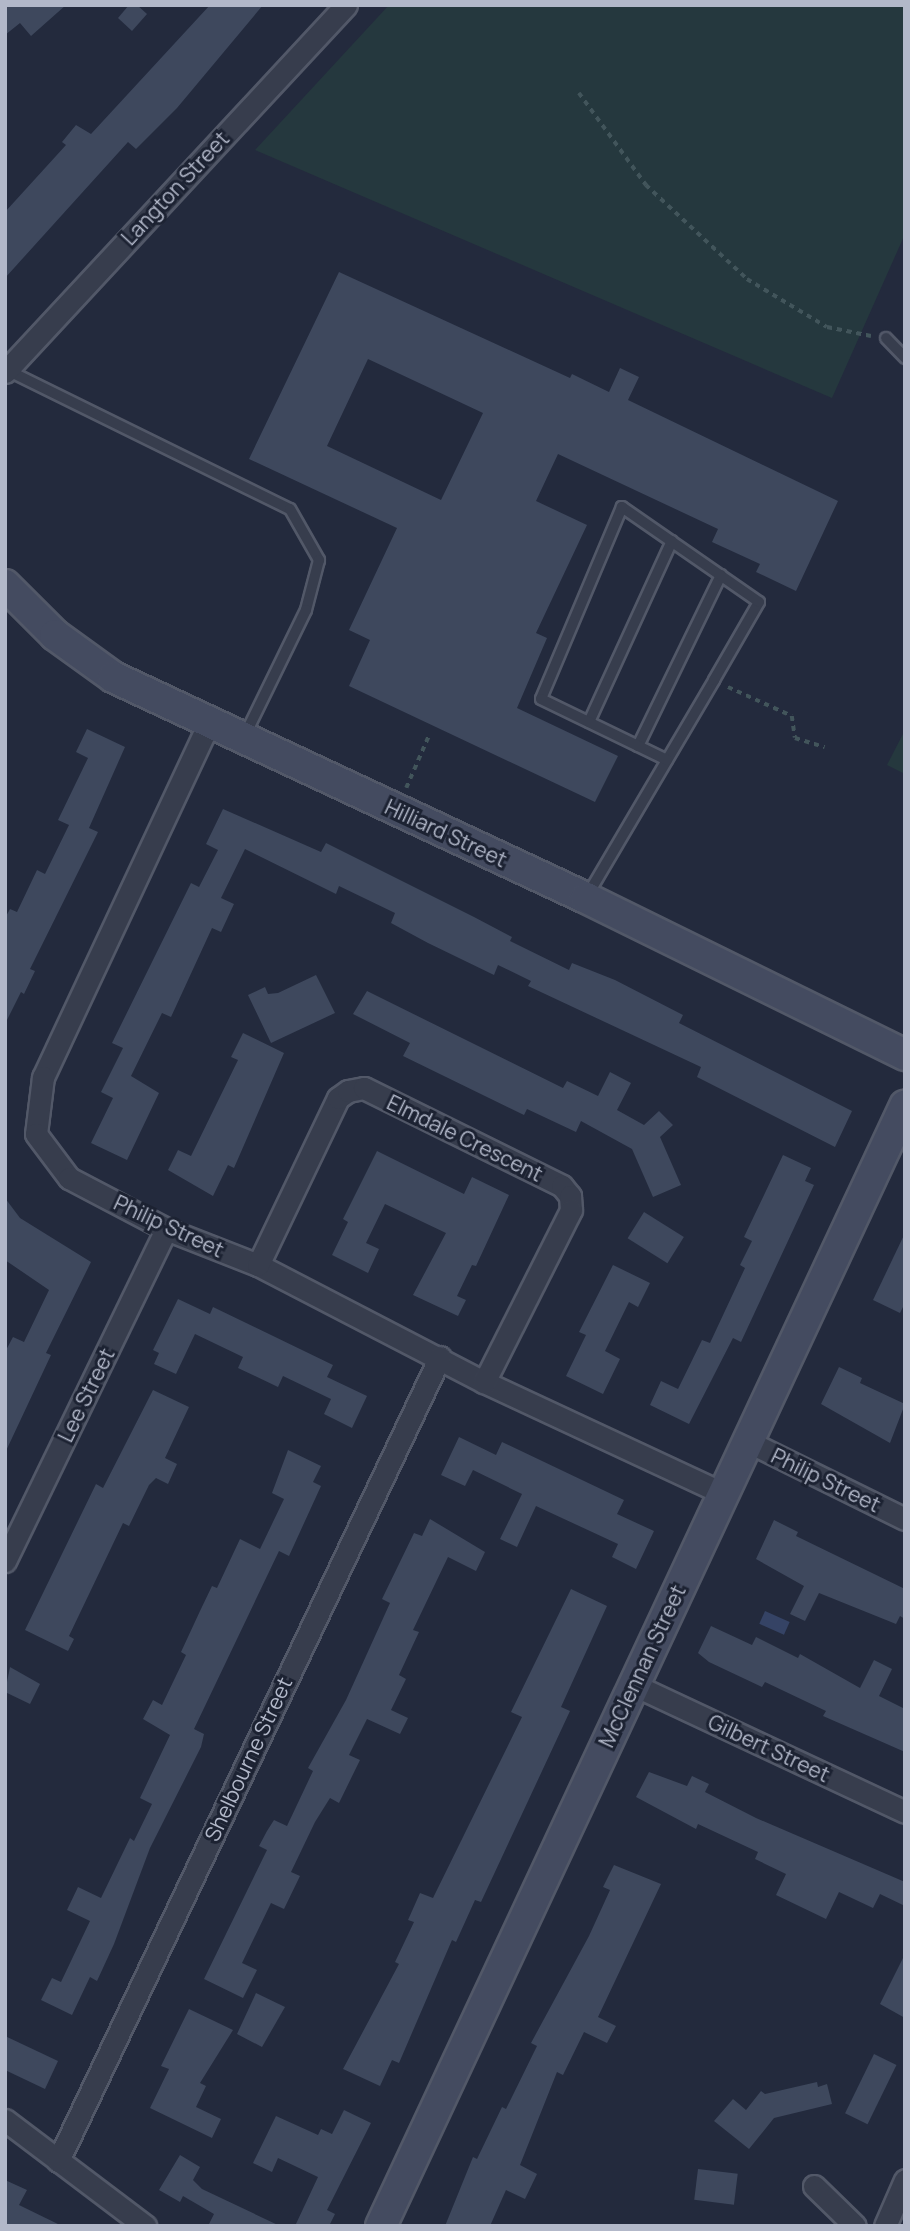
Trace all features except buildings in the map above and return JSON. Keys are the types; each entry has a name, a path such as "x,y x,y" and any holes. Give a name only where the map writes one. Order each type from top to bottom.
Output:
{"street":[{"name":"Langton Street","path":"6,371 346,5"},
{"name":"Hilliard Street","path":"5,585 55,635 113,677 586,898 905,1055"},
{"name":"Philip Street","path":"209,723 43,1077 36,1134 69,1178 166,1229 258,1265 484,1381 722,1493"},
{"name":"Elmdale Crescent","path":"258,1265 338,1098 348,1091 364,1088 562,1186 571,1210 484,1381"},
{"name":"McClennan Street","path":"381,2226 905,1106"},
{"name":"Lee Street","path":"5,1561 166,1229"},
{"name":"Shelbourne Street","path":"58,2161 439,1357"},
{"name":"Philip Street","path":"747,1441 905,1519"},
{"name":"Gilbert Street","path":"634,1685 905,1812"},
{"path":"5,2120 145,2226"},
{"path":"884,2226 905,2180"},
{"path":"814,2186 855,2226"}],"lane":[{"path":"886,338 905,358"},
{"path":"6,371 290,509 319,560 306,610 243,739"},
{"path":"586,898 714,680 759,602 622,507 541,699 667,760"},
{"path":"589,722 672,541"},
{"path":"638,746 721,575"}],"path":[{"path":"579,93 646,185 747,279 827,327 886,338"},
{"path":"714,680 792,716 795,738 825,747"},
{"path":"394,809 429,735"}],"shaded area":[{"path":"389,5 905,5 905,234 832,398 255,150"},
{"path":"905,730 905,774 887,765"}],"water":[{"path":"765,1611 790,1622 784,1635 759,1624"}]}
